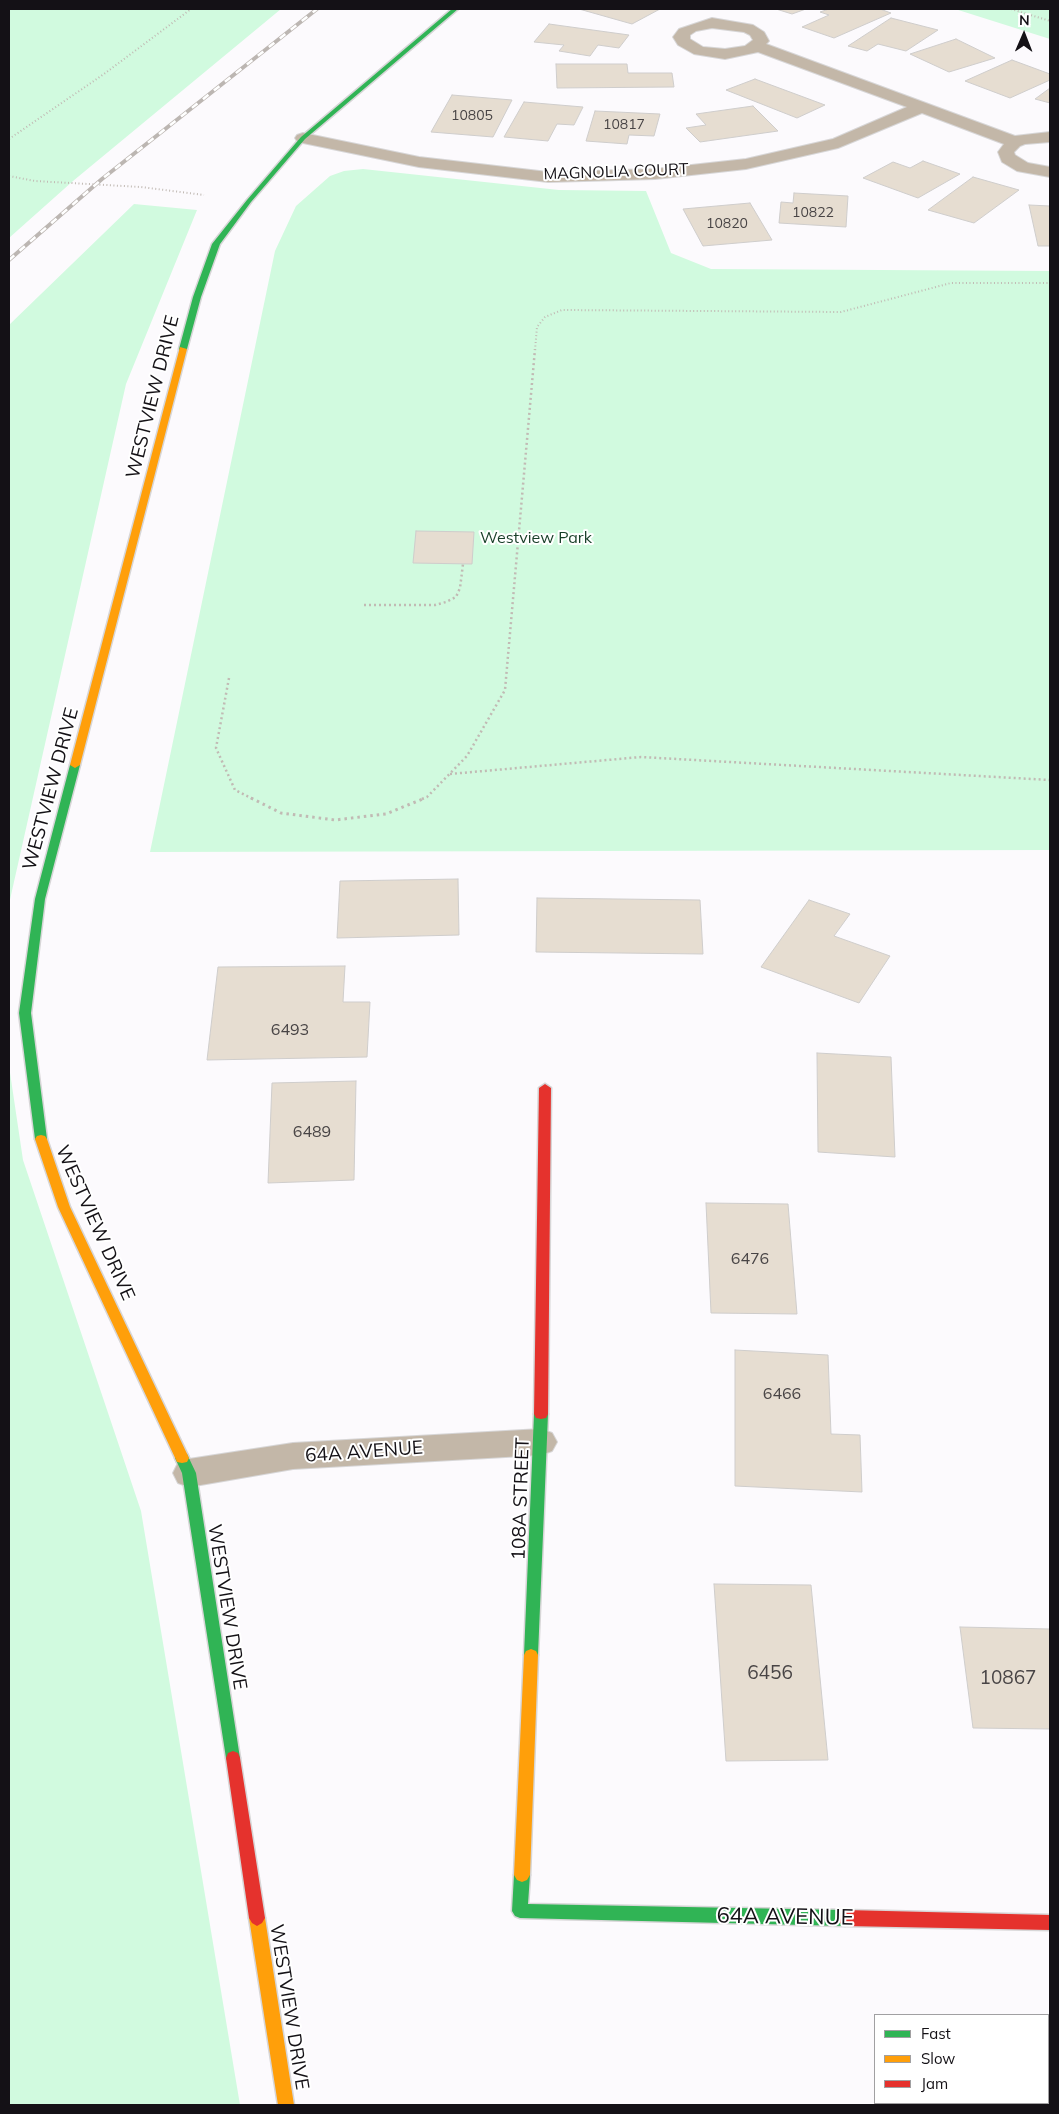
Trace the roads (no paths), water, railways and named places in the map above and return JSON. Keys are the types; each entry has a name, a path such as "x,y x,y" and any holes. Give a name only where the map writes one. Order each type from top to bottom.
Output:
{"street":[{"name":"WESTVIEW DRIVE","path":"286,2105 189,1473 64,1207 40,1143 25,1014 40,899 197,297 216,244 249,201 303,138 455,9"},
{"path":"757,46 1015,142"},
{"name":"MAGNOLIA COURT","path":"303,138 419,162 548,177 655,174 746,164 838,143 922,107"},
{"path":"1050,138 1034,137 1015,142 1008,147 1006,152 1008,158 1023,168 1050,172"},
{"name":"108A STREET","path":"520,1911 541,1442 545,1088"},
{"name":"64A AVENUE","path":"189,1473 293,1456 541,1442"},
{"name":"64A AVENUE","path":"520,1911 1050,1923"}],"railway":[{"path":"9,260 102,179 317,9"}],"park label":[{"name":"Westview Park","path":"536,538"}]}
